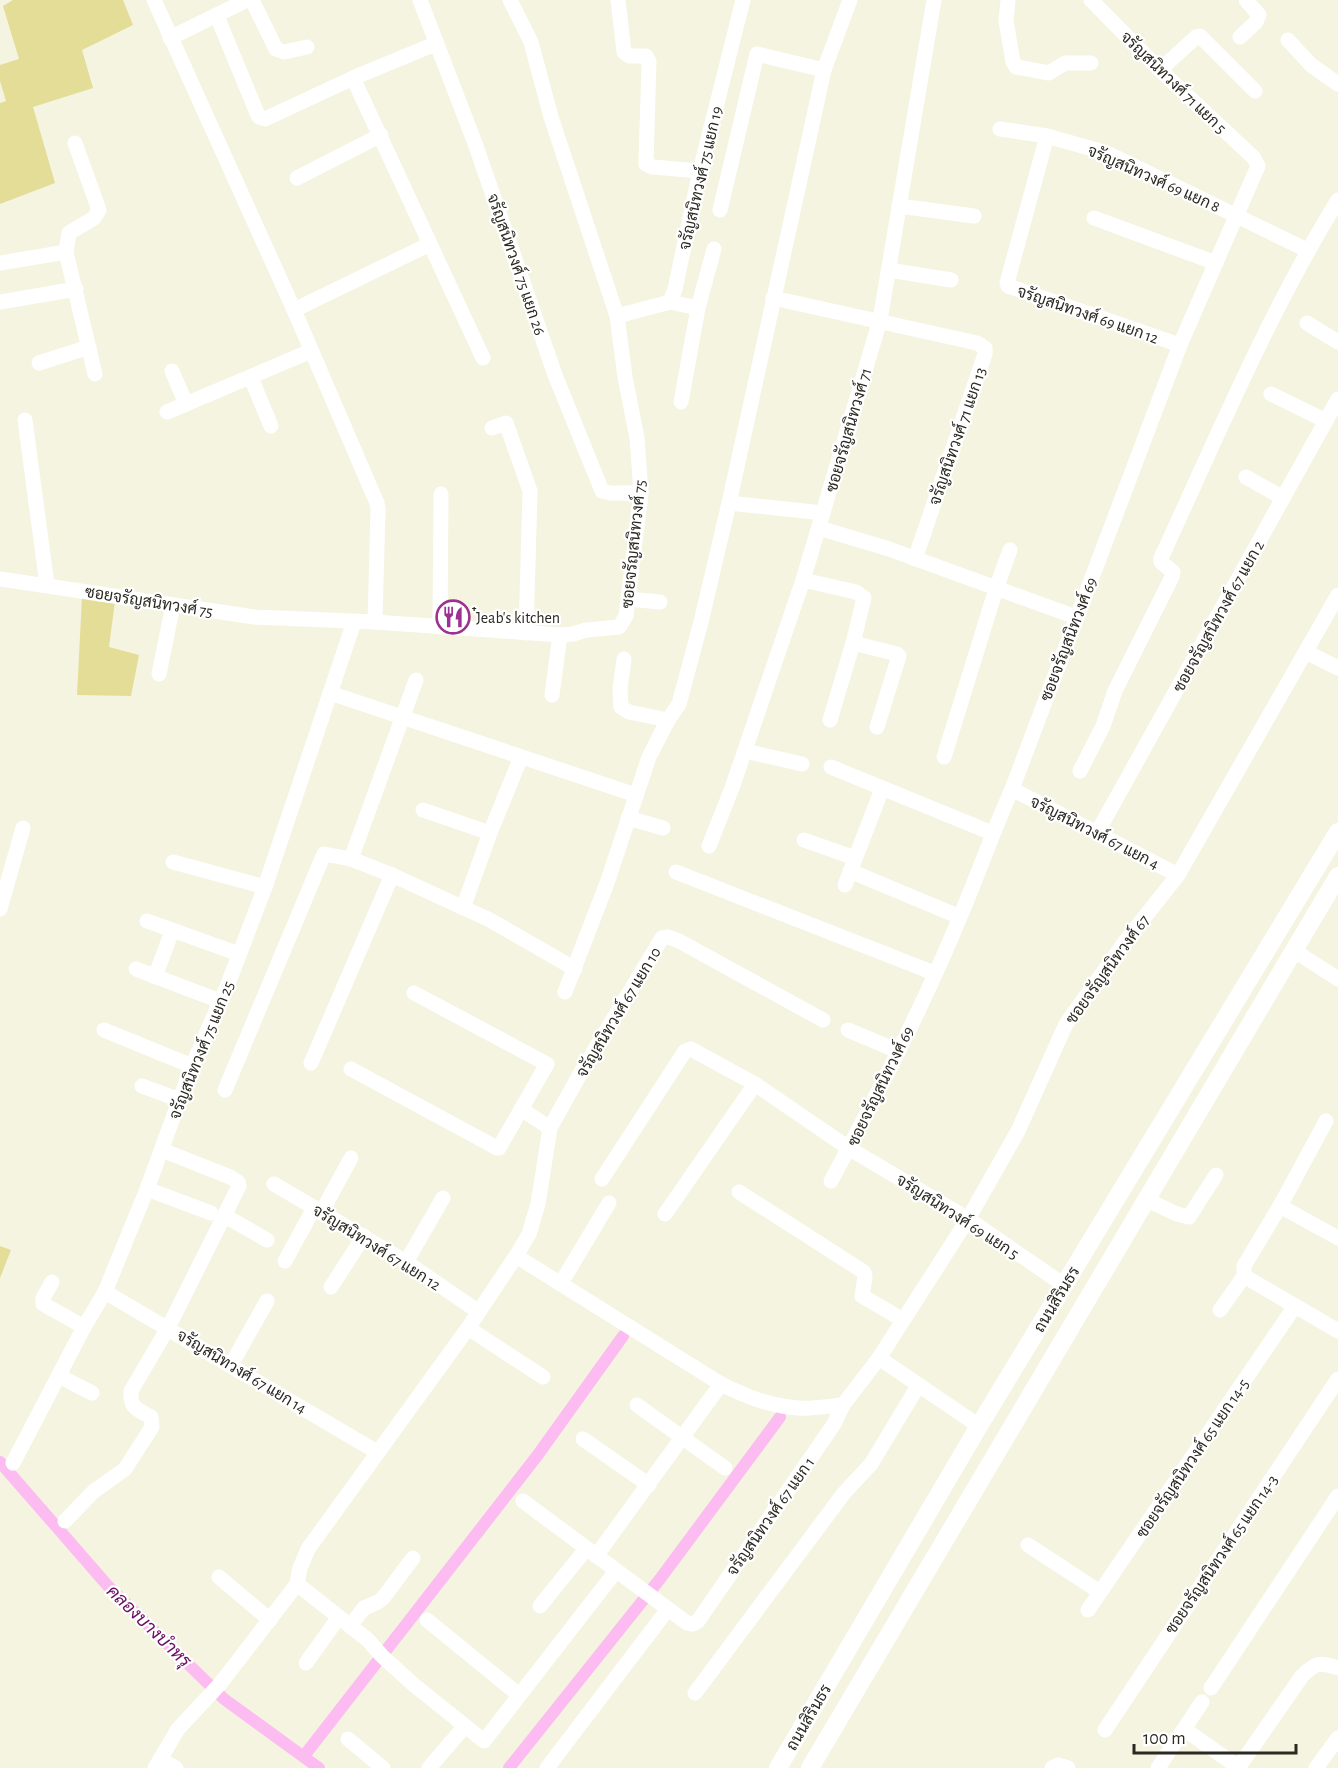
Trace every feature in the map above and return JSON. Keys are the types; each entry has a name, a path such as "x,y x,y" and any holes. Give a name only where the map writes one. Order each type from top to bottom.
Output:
{"main road":[{"name":"ถนนสิรินธร","path":"778,1768 979,1426 1338,832"},
{"name":"ถนนสิรินธร","path":"810,1768 1338,876"},
{"path":"923,1522 945,1538"},
{"path":"912,1540 935,1557"}],"street":[{"path":"154,0 294,310 377,503 375,621"},
{"path":"170,38 249,0 276,49 284,52 306,46"},
{"name":"จรัญสนิทวงศ์ 75 แยก 26","path":"420,0 476,147 555,375 602,491 611,494 641,492"},
{"name":"ซอยจรัญสนิทวงศ์ 75","path":"0,579 254,617 375,621 560,635 619,627 625,621 641,492 637,438 625,377 617,316 551,117 531,42 510,0"},
{"path":"618,0 624,52 629,56 644,56 649,59 646,164 653,167 699,171"},
{"name":"จรัญสนิทวงศ์ 75 แยก 19","path":"670,302 675,289 699,171 743,0"},
{"path":"565,992 607,884 649,757 679,704 729,503 824,70 850,0"},
{"name":"ซอยจรัญสนิทวงศ์ 71","path":"709,846 745,751 803,580 880,320 934,0"},
{"path":"1008,0 1006,21 1013,62 1016,67 1049,73 1065,63 1091,63"},
{"name":"จรัญสนิทวงศ์ 71 แยก 5","path":"1091,0 1160,70 1258,163"},
{"path":"1240,37 1256,22 1259,15 1246,0"},
{"path":"217,16 257,113 262,118 268,119 353,78 435,44"},
{"path":"1160,70 1198,36 1203,37 1255,92"},
{"path":"1288,40 1311,65 1338,84"},
{"path":"732,45 757,54 824,70"},
{"path":"720,210 757,54"},
{"path":"353,78 483,358"},
{"name":"จรัญสนิทวงศ์ 69 แยก 8","path":"1000,129 1047,135 1107,153 1237,216"},
{"path":"297,178 381,135"},
{"name":"จรัญสนิทวงศ์ 69 แยก 12","path":"1047,135 1008,286 1180,345"},
{"path":"75,143 99,210 94,218 69,233 66,252 95,374"},
{"name":"ซอยจรัญสนิทวงศ์ 69","path":"831,1181 850,1149 898,1051 960,917 1180,345 1258,163"},
{"path":"1080,771 1103,726 1115,691 1172,578 1173,572 1161,562 1161,558 1265,332 1307,250 1338,200"},
{"path":"899,207 974,216"},
{"path":"1237,216 1307,250"},
{"path":"1094,218 1216,263"},
{"path":"294,310 430,244"},
{"path":"681,402 698,308 714,249"},
{"path":"0,263 66,252"},
{"path":"889,270 951,280"},
{"path":"0,302 76,289"},
{"path":"773,298 880,320"},
{"path":"617,316 670,302 698,308"},
{"name":"จรัญสนิทวงศ์ 71 แยก 13","path":"880,320 977,343 985,348 985,354 915,560"},
{"path":"1307,323 1338,342"},
{"path":"39,363 89,347"},
{"path":"167,412 311,351"},
{"path":"171,371 186,404"},
{"path":"251,378 271,426"},
{"path":"1271,394 1326,422"},
{"name":"ซอยจรัญสนิทวงศ์ 67 แยก 2","path":"1097,833 1338,399"},
{"path":"25,420 47,585"},
{"path":"492,428 506,423 530,491 526,633"},
{"path":"1246,477 1283,498"},
{"path":"440,627 441,494"},
{"path":"729,503 821,521 915,560 1076,617"},
{"path":"944,757 1010,550"},
{"path":"803,580 856,592 863,596 853,643 830,720"},
{"name":"ซอยจรัญสนิทวงศ์ 67","path":"843,1405 879,1358 968,1219 1018,1131 1066,1024 1124,943 1178,875 1338,595"},
{"path":"628,598 660,602"},
{"path":"159,674 173,605"},
{"name":"จรัญสนิทวงศ์ 75 แยก 25","path":"13,1463 84,1327 105,1292 147,1189 192,1066 265,887 354,621"},
{"path":"552,695 560,635"},
{"path":"853,643 899,656 877,727"},
{"path":"1306,652 1338,668"},
{"path":"624,658 620,689 621,707 668,720"},
{"path":"351,859 416,680"},
{"path":"330,693 636,795"},
{"path":"745,751 802,764"},
{"path":"463,908 521,756"},
{"path":"831,767 992,833"},
{"path":"850,872 882,789"},
{"name":"จรัญสนิทวงศ์ 67 แยก 4","path":"1011,789 1178,875"},
{"path":"423,810 490,833"},
{"path":"628,818 663,828"},
{"path":"0,909 23,828"},
{"path":"804,840 850,872 960,917"},
{"path":"225,1090 322,855 351,859 392,875 490,920 575,969"},
{"path":"173,862 265,887"},
{"path":"676,872 934,973"},
{"path":"311,1063 392,875"},
{"path":"147,921 239,954"},
{"path":"155,976 172,931"},
{"name":"จรัญสนิทวงศ์ 67 แยก 10","path":"297,1584 300,1568 308,1549 468,1328 529,1234 538,1204 550,1128 579,1074 662,938 668,937 679,941 823,1020"},
{"path":"1293,950 1338,979"},
{"path":"136,969 220,1001"},
{"path":"351,1069 498,1149 547,1065 546,1063 414,993"},
{"path":"104,1030 192,1066"},
{"path":"848,1030 898,1051"},
{"name":"จรัญสนิทวงศ์ 69 แยก 5","path":"602,1179 685,1051 691,1049 754,1084 850,1149 968,1219 1064,1285"},
{"path":"665,1214 754,1084"},
{"path":"142,1086 180,1100"},
{"path":"521,1109 550,1128"},
{"path":"1220,1310 1244,1276 1244,1266 1280,1206 1326,1121"},
{"path":"65,1521 93,1492 125,1469 152,1426 151,1417 133,1407 131,1391 168,1328 218,1215 239,1186 237,1182 162,1150"},
{"path":"285,1261 351,1158"},
{"path":"1145,1199 1189,1217 1216,1175"},
{"name":"จรัญสนิทวงศ์ 67 แยก 12","path":"274,1184 406,1262 479,1312"},
{"path":"147,1189 218,1215 267,1240"},
{"path":"739,1192 864,1272 866,1276 862,1296 903,1320"},
{"path":"406,1262 443,1198"},
{"path":"561,1283 609,1203"},
{"path":"1280,1206 1338,1238"},
{"path":"331,1287 364,1236"},
{"path":"516,1256 722,1384 750,1398 767,1404 801,1409 843,1405"},
{"path":"1244,1276 1338,1331"},
{"path":"52,1282 43,1298 43,1304 84,1327"},
{"name":"จรัญสนิทวงศ์ 67 แยก 14","path":"105,1292 377,1452"},
{"path":"231,1365 267,1300"},
{"name":"ซอยจรัญสนิทวงศ์ 65 แยก 14-5","path":"1088,1610 1295,1306"},
{"path":"468,1328 543,1377"},
{"path":"879,1358 979,1426"},
{"path":"58,1376 92,1393"},
{"name":"ซอยจรัญสนิทวงศ์ 65 แยก 14-3","path":"1105,1730 1338,1379"},
{"path":"540,1606 591,1553 649,1485 722,1384"},
{"path":"695,1693 844,1493 871,1464 918,1386"},
{"path":"636,1405 725,1467"},
{"name":"จรัญสนิทวงศ์ 67 แยก 1","path":"668,1609 687,1623 693,1624 698,1621 827,1434 843,1405"},
{"path":"584,1439 649,1485"},
{"path":"1211,1688 1338,1496"},
{"path":"523,1501 668,1609 547,1768"},
{"path":"1028,1545 1100,1592"},
{"path":"306,1663 345,1622 383,1598 413,1558"},
{"path":"176,1768 158,1764 178,1729 210,1697 297,1584 345,1622 414,1685 484,1741 616,1571"},
{"path":"219,1578 270,1620"},
{"path":"427,1620 519,1695"},
{"path":"1184,1729 1238,1768 1302,1676 1311,1667 1319,1664 1338,1668"},
{"path":"1158,1768 1202,1702"},
{"path":"429,1768 465,1725"},
{"path":"1316,1768 1338,1738"},
{"path":"348,1739 383,1768"},
{"path":"1052,1768 1058,1765 1068,1768"}],"shaded area":[{"path":"13,0 123,0 133,25 82,50 93,88 33,107 55,183 0,204 0,103 6,101 0,81 0,65 19,59 3,6"},
{"path":"82,597 115,601 109,647 139,655 131,696 77,695"},
{"path":"0,1246 11,1250 0,1278"}],"waterway":[{"path":"304,1756 537,1456 623,1336"},
{"path":"509,1768 660,1579 780,1417"},
{"name":"คลองบางบำหรุ","path":"0,1462 108,1586 224,1699 319,1768"}],"place":[{"name":"๋Jeab's kitchen","path":"453,617"}]}
